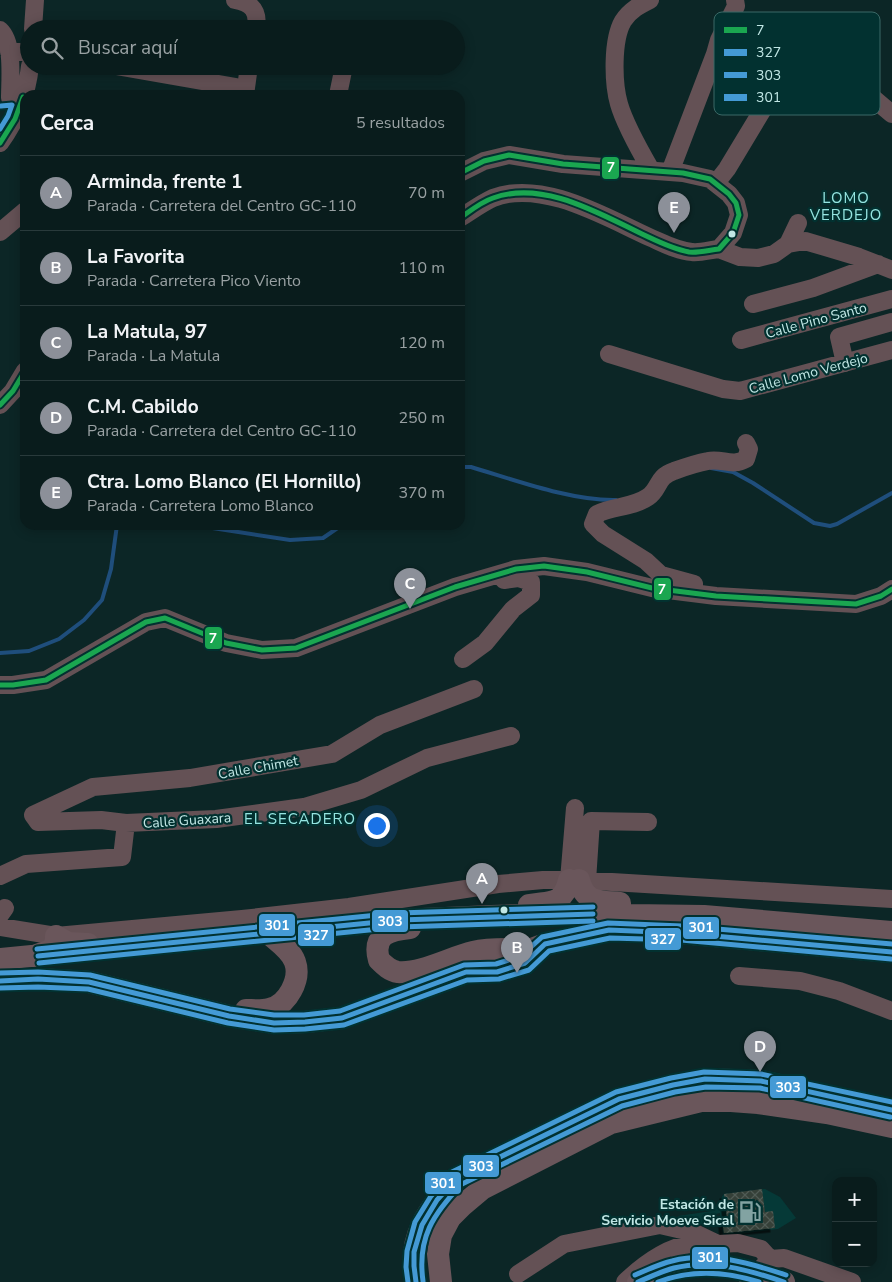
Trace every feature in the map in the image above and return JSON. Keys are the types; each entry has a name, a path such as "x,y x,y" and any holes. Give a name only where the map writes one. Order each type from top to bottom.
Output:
{"main road":[{"path":"539,946 473,952 411,972 397,972 389,969 379,960 377,946 380,939 392,930 491,916 532,904 554,902 562,897 567,888 578,880 585,895 593,900 641,905 666,915"},
{"path":"0,959 399,920 491,916 704,916 892,932"},
{"path":"0,981 38,979 89,982 229,1016 274,1023 305,1022 342,1018 539,946 609,930 682,933 892,952"},
{"path":"192,1006 251,1010 271,1009 280,1004 293,988 297,975 295,961 286,949 268,933"},
{"path":"56,936 68,943 82,944 129,939 224,937"},
{"path":"32,956 52,949 56,944 56,936"},
{"path":"416,1282 414,1251 426,1214 439,1196 457,1178 620,1099 705,1079 761,1081 892,1110"},
{"path":"441,1282 438,1254 441,1235 450,1218 463,1205 482,1189 611,1123 701,1101 731,1101 758,1102 827,1113 892,1127"},
{"path":"655,1280 675,1268 692,1274 714,1264 784,1282"},
{"path":"719,1282 755,1273"}],"street":[{"path":"34,20 35,0"},
{"path":"235,0 246,2 254,9 258,20"},
{"path":"650,0 636,7 623,21 615,49 615,73 619,104 640,152 651,170"},
{"path":"733,12 736,6 735,0"},
{"path":"0,30 4,34 16,118 0,143"},
{"path":"5,46 20,50"},
{"path":"670,172 714,57"},
{"path":"21,90 28,83 29,75"},
{"path":"167,75 236,87 239,90"},
{"path":"245,90 247,75"},
{"path":"339,90 342,75"},
{"path":"880,104 892,114"},
{"path":"716,183 727,169 760,115"},
{"path":"465,170 484,161 509,155 563,164 651,170 710,179 732,198 739,215 732,233 719,249"},
{"path":"465,215 494,198 515,194 540,193 562,199 597,213 678,250 694,253 719,249 740,257 758,258 774,254 788,244 805,241 885,267"},
{"path":"0,232 20,215"},
{"path":"788,244 798,223"},
{"path":"753,304 885,267"},
{"name":"Calle Pino Santo","path":"741,340 892,299"},
{"path":"845,363 839,337 892,322"},
{"name":"Calle Lomo Verdejo","path":"609,354 723,389 740,392 892,350"},
{"path":"0,405 6,391 20,376"},
{"path":"716,596 700,585 661,575 646,561 603,534 593,524 597,514 606,510 627,507 650,496 664,475 710,460 738,463 746,459 749,449 746,443"},
{"path":"0,685 46,680 146,622 164,618 226,644 262,650 296,648 454,587 516,569 544,566 587,572 652,588 716,596 856,604 880,596 892,589"},
{"path":"454,587 518,578 531,582 531,595 514,609 485,643 463,659"},
{"name":"Calle Chimet","path":"33,815 93,788 190,778 332,754 380,725 474,688"},
{"name":"Calle Guaxara","path":"33,815 38,822 100,820 126,823 216,819 304,807 361,790 427,758 512,736"},
{"path":"575,808 578,880"},
{"path":"578,880 591,821 648,822"},
{"path":"0,876 26,864 122,857 126,823"},
{"path":"0,927 56,936 242,920 349,907 498,884 543,880 578,880 892,899"},
{"path":"738,976 800,981 839,991 892,1011"},
{"path":"518,1274 564,1244 660,1226 695,1234 718,1244"},
{"path":"625,1282 658,1256 690,1243 738,1243 761,1249 755,1273"},
{"path":"692,1274 706,1253 718,1244"},
{"path":"755,1273 784,1258 852,1282"}],"shaded area":[{"name":"Estación de Servicio Moeve Sical","path":"765,1189 780,1197 796,1218 778,1229 723,1236 720,1213 716,1214 716,1218 711,1219 707,1223 680,1227 678,1216 712,1211 724,1194"}],"building":[{"path":"762,1189 765,1212 773,1211 775,1228 724,1233 722,1217 727,1217 724,1194"}],"waterway":[{"path":"465,467 471,467 562,493 581,497 616,500"},
{"path":"711,468 733,472 814,523 830,526 837,524 892,493"},
{"path":"0,653 29,651 59,639 84,620 102,600 111,569 116,530"},
{"path":"225,530 290,540 323,538 335,530"}],"transit line":[{"name":"327","path":"0,129 12,105 1,106"},
{"name":"7","path":"0,143 15,119 20,105"},
{"name":"7","path":"465,170 484,161 509,155 563,164 683,173 710,179 729,194 736,203 739,215 733,233 719,249 693,252 683,251 665,244 589,209 551,196 531,193 493,198 465,214"},
{"name":"7","path":"0,405 13,391 20,379"},
{"name":"7","path":"0,685 46,680 146,622 165,618 226,643 262,650 296,648 455,587 516,569 544,566 587,572 652,588 716,596 856,604 881,596 892,589"},
{"name":"301","path":"37,949 398,913 593,907"},
{"name":"303","path":"38,956 399,920 593,914"},
{"name":"327","path":"39,963 399,927 593,921"},
{"name":"301","path":"0,973 38,972 90,975 230,1009 274,1015 304,1015 340,1011 464,965 496,964 521,956 542,937 608,923 682,926 892,944"},
{"name":"303","path":"0,981 38,979 89,982 229,1016 274,1023 305,1022 342,1018 466,972 497,972 525,963 545,944 609,930 681,933 892,952"},
{"name":"327","path":"0,988 88,989 228,1023 274,1030 305,1029 344,1025 467,980 499,979 529,970 549,951 610,938 681,940 891,959"},
{"name":"301","path":"408,1282 406,1267 407,1251 415,1222 431,1196 452,1172 616,1092 704,1072 761,1074 892,1102"},
{"name":"303","path":"416,1282 414,1252 422,1225 437,1200 457,1178 619,1099 705,1079 761,1081 892,1110"},
{"name":"327","path":"423,1281 422,1252 429,1228 443,1206 462,1184 622,1106 675,1092 706,1087 760,1088 890,1117"},
{"name":"301","path":"635,1275 667,1262 701,1257 730,1260 786,1275"},
{"name":"303","path":"638,1282 674,1268 702,1265 730,1267 784,1282"},
{"name":"327","path":"658,1282 696,1273 721,1274 759,1282"}],"place":[{"name":"Ctra. Lomo Blanco (El Hornillo)","path":"674,233"},
{"name":"La Matula, 97","path":"410,609"},
{"name":"Arminda, frente 1","path":"482,904"},
{"name":"La Favorita","path":"517,973"},
{"name":"C.M. Cabildo","path":"760,1072"},
{"name":"Estación de Servicio Moeve Sical","path":"750,1212"}],"district":[{"name":"LOMO VERDEJO","path":"846,206"},
{"name":"EL SECADERO","path":"300,819"}]}
